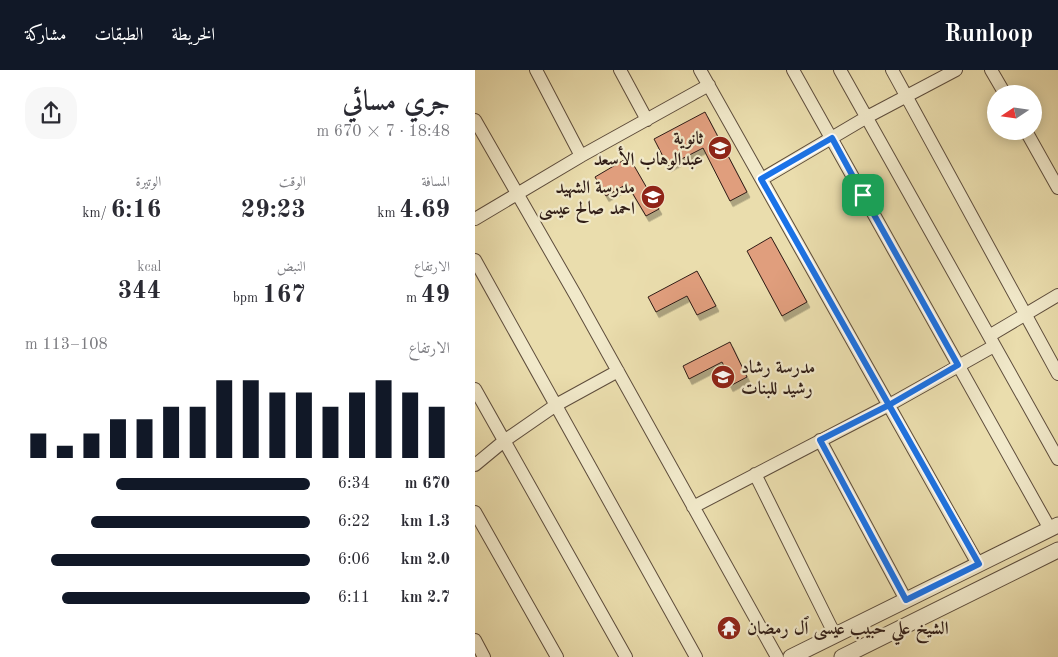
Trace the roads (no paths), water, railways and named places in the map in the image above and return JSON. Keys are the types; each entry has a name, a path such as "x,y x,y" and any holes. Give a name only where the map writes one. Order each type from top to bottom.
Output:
{"street":[{"path":"536,70 581,156"},
{"path":"620,70 647,120"},
{"path":"700,70 979,564"},
{"path":"791,657 815,652 835,635 1054,527 958,365 793,70"},
{"path":"840,70 1058,459"},
{"path":"892,70 1058,374"},
{"path":"761,179 867,118 956,70"},
{"path":"991,70 1000,85"},
{"path":"475,219 581,156 709,85"},
{"path":"475,120 618,371 777,657"},
{"path":"1031,140 1058,188"},
{"path":"475,260 696,657"},
{"path":"693,507 889,405 958,365 1025,314 1058,294"},
{"path":"475,465 504,441 556,405 618,371"},
{"path":"475,389 626,657"},
{"path":"820,440 906,600"},
{"path":"755,474 835,635"},
{"path":"475,512 557,657"},
{"path":"842,657 1058,550"},
{"path":"475,640 484,657"}],"place":[{"name":"ثانوية عبدالوهاب الأسعد","path":"720,148"},
{"name":"مدرسة الشهيد احمد صالح عيسى","path":"653,197"},
{"name":"مدرسة رشاد رشيد للبنات","path":"723,377"},
{"name":"الشيخ علي حبيب عيسى ٱل رمضان","path":"729,628"}]}
